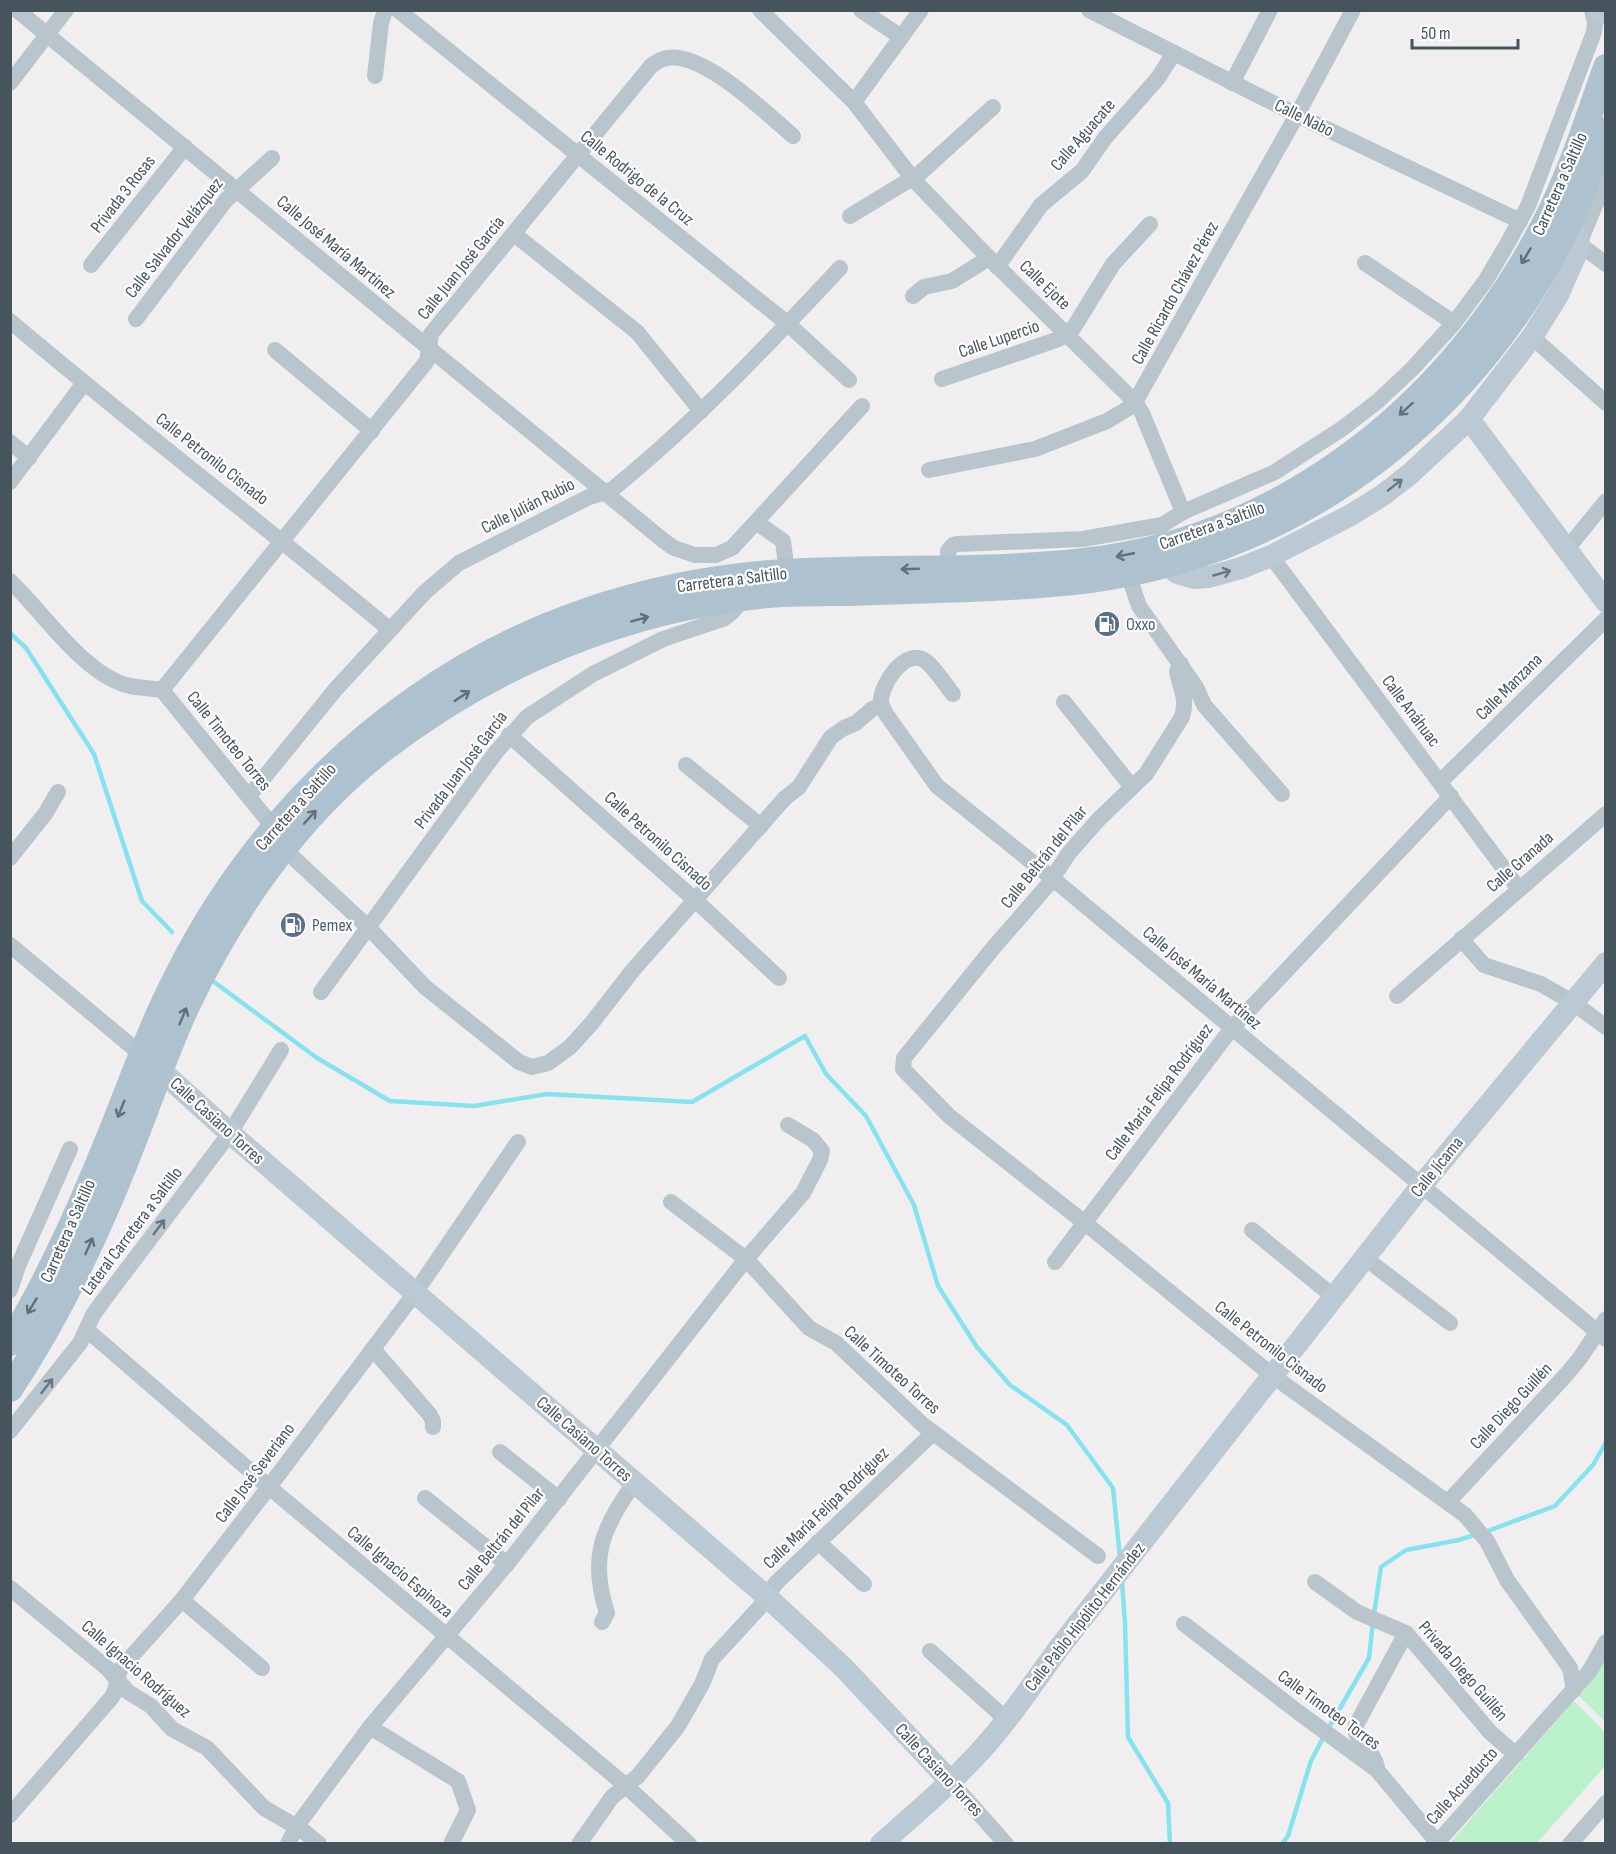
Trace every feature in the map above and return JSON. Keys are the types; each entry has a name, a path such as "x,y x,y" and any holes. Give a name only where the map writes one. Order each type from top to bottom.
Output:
{"main road":[{"name":"Carretera a Saltillo","path":"738,588 788,572 1033,565 1084,550 1124,555 1205,533 1254,513 1299,490 1338,465 1381,432 1447,368 1481,326 1540,233 1573,159 1605,67"},
{"name":"Carretera a Saltillo","path":"10,1389 31,1357 76,1275 137,1133 165,1000 189,952 249,860 278,838 316,781 361,740 414,699 491,651 544,626 585,611 660,590 738,588 780,594 1034,585 1088,580 1168,565 1262,531 1307,509 1349,482 1393,449 1462,383 1496,341 1574,233 1605,130"},
{"name":"Carretera a Saltillo","path":"10,1343 54,1265 88,1188 151,1062"}],"street":[{"name":"Calle José María Martínez","path":"17,10 603,493 674,548 695,555 716,555 725,552"},
{"path":"10,83 66,10"},
{"path":"375,76 381,23 385,10"},
{"name":"Calle Rodrigo de la Cruz","path":"398,10 788,324 849,380"},
{"name":"Calle Ejote","path":"760,10 854,102 913,179 1134,402 1142,413 1184,512"},
{"path":"861,10 901,37"},
{"path":"854,102 921,10"},
{"name":"Calle Nabo","path":"1089,10 1232,83 1520,221"},
{"path":"1232,83 1270,10"},
{"name":"Calle Ricardo Chávez Pérez","path":"929,470 1035,449 1107,421 1134,402 1144,389 1298,115 1353,10"},
{"path":"1084,550 1170,521 1184,512 1275,472 1342,428 1396,384 1454,323 1486,280 1520,221 1536,187 1594,32 1595,22 1592,10"},
{"path":"1600,10 1605,14"},
{"name":"Calle Aguacate","path":"913,296 924,287 952,281 993,262 1041,205 1082,171 1105,138 1158,78 1174,53"},
{"name":"Calle Juan José García","path":"162,690 427,361 431,334 651,66 669,57 690,60 718,74 793,136"},
{"path":"850,216 913,179 993,107"},
{"name":"Privada 3 Rosas","path":"91,265 184,147"},
{"name":"Calle Salvador Velázquez","path":"136,319 236,189 272,158"},
{"path":"1168,565 1177,573 1185,576 1209,577 1270,556 1349,516 1383,495 1435,452 1469,419 1532,337 1558,295 1574,233 1605,179"},
{"path":"1068,334 1119,256 1150,224"},
{"path":"1574,233 1605,264"},
{"path":"514,234 637,332 701,411"},
{"path":"1365,263 1454,323"},
{"name":"Calle Julián Rubio","path":"249,796 335,690 425,592 459,564 589,497 614,488 657,454 701,411 788,324 840,267"},
{"name":"Calle Petronilo Cisnado","path":"10,321 84,383 284,541 389,629"},
{"name":"Calle Lupercio","path":"942,380 1068,334"},
{"path":"1532,337 1605,403"},
{"path":"275,350 372,431"},
{"path":"10,482 84,383"},
{"path":"738,588 725,552 740,540 862,406"},
{"path":"1469,419 1605,602"},
{"path":"10,442 29,458"},
{"path":"1566,550 1605,501"},
{"path":"756,522 783,541 788,572"},
{"name":"Calle Anáhuac","path":"1270,556 1519,889"},
{"path":"1128,574 1139,606 1181,664 1196,687 1204,705 1282,794"},
{"name":"Calle Timoteo Torres","path":"10,581 74,649 105,676 126,685 162,690 249,796 278,838 434,995 519,1062 532,1067 541,1065 553,1061 570,1047 633,970 696,900"},
{"name":"Privada Juan José García","path":"321,993 509,735 533,712 593,674 663,639 723,619 731,613 738,588"},
{"name":"Calle Manzana","path":"1440,782 1605,619"},
{"path":"696,900 786,798 800,787 831,737 881,705 886,684 898,668 912,658 927,662 953,694"},
{"name":"Calle Beltrán del Pilar","path":"902,1065 904,1058 1047,886 1069,853 1099,819 1146,774 1182,717 1184,696 1177,671 1181,664"},
{"path":"1064,702 1132,787"},
{"name":"Calle José María Martínez","path":"881,705 937,786 1052,878 1421,1186 1603,1330"},
{"name":"Calle Petronilo Cisnado","path":"509,735 696,900 779,978"},
{"path":"686,765 761,826"},
{"path":"10,858 45,814 58,792"},
{"name":"Calle María Felipa Rodríguez","path":"1055,1262 1232,1028 1451,796"},
{"name":"Calle Granada","path":"1397,996 1605,814"},
{"path":"1461,939 1484,965 1532,980 1572,1002 1605,1027"},
{"path":"10,945 151,1062"},
{"name":"Calle Jícama","path":"1273,1376 1421,1186 1605,963"},
{"name":"Lateral Carretera a Saltillo","path":"10,1431 80,1343 93,1315 103,1301 230,1133 281,1050"},
{"name":"Calle Casiano Torres","path":"151,1062 230,1133 766,1596 843,1667 1006,1844"},
{"name":"Calle Petronilo Cisnado","path":"902,1065 905,1072 949,1116 1085,1222 1273,1376 1448,1502 1472,1522 1488,1541 1507,1580 1570,1668 1574,1690"},
{"name":"Calle Beltrán del Pilar","path":"288,1844 296,1827 370,1727 507,1564 746,1259 805,1190 822,1151 819,1145 788,1125"},
{"name":"Calle José Severiano","path":"10,1815 112,1697 117,1687 118,1674 127,1661 182,1600 373,1349 415,1293 518,1142"},
{"path":"10,1290 14,1262 70,1149"},
{"name":"Calle Timoteo Torres","path":"672,1202 746,1259 809,1328 836,1343 933,1433 1098,1556"},
{"path":"1252,1230 1334,1297"},
{"path":"1365,1258 1450,1323"},
{"name":"Calle Ignacio Espinoza","path":"87,1330 269,1487 625,1785 689,1844"},
{"name":"Calle Diego Guillén","path":"1448,1502 1566,1375 1603,1330"},
{"path":"373,1349 430,1415 434,1421 433,1427"},
{"name":"Calle Pablo Hipólito Hernández","path":"881,1844 951,1782 1007,1720 1059,1647 1273,1376"},
{"name":"Calle María Felipa Rodríguez","path":"579,1844 612,1797 638,1776 678,1726 702,1684 712,1659 759,1608 776,1583 933,1433"},
{"path":"500,1452 559,1499"},
{"path":"602,1622 607,1613 598,1583 601,1546 609,1521 634,1483"},
{"path":"425,1498 507,1564"},
{"path":"818,1542 864,1584"},
{"name":"Privada Diego Guillén","path":"1315,1582 1357,1612 1406,1633 1490,1732 1516,1755"},
{"name":"Calle Ignacio Rodríguez","path":"10,1588 107,1668 128,1692 150,1706 177,1733 212,1752 264,1808 320,1844"},
{"path":"182,1600 262,1668"},
{"name":"Calle Timoteo Torres","path":"1184,1624 1298,1713 1373,1766 1436,1843"},
{"path":"1373,1766 1375,1758 1355,1734 1354,1727 1406,1633"},
{"name":"Calle Acueducto","path":"1436,1843 1574,1690 1589,1672 1605,1642"},
{"path":"930,1651 1007,1720"},
{"path":"370,1727 458,1782 468,1812 451,1844"},
{"path":"1570,1844 1605,1803"}],"green space":[{"path":"1605,1659 1605,1722 1579,1696"},
{"path":"1574,1701 1605,1732 1605,1766 1537,1843 1449,1844"}],"waterway":[{"path":"10,633 26,648 94,754 142,901 172,932"},
{"path":"214,982 317,1058 390,1101 474,1106 547,1094 692,1102 805,1036 826,1074 866,1116 914,1205 938,1286 977,1347 1010,1385 1067,1425 1113,1488 1120,1558"},
{"path":"1485,1532 1555,1506 1593,1465 1606,1442"},
{"path":"1374,1614 1381,1567 1406,1550 1459,1540 1477,1534"},
{"path":"1122,1582 1128,1737 1168,1803 1170,1844"},
{"path":"1328,1729 1369,1658 1373,1622"},
{"path":"1282,1844 1288,1836 1311,1761 1324,1736"}],"place":[{"name":"Oxxo","path":"1107,624"},
{"name":"Pemex","path":"293,925"}]}
